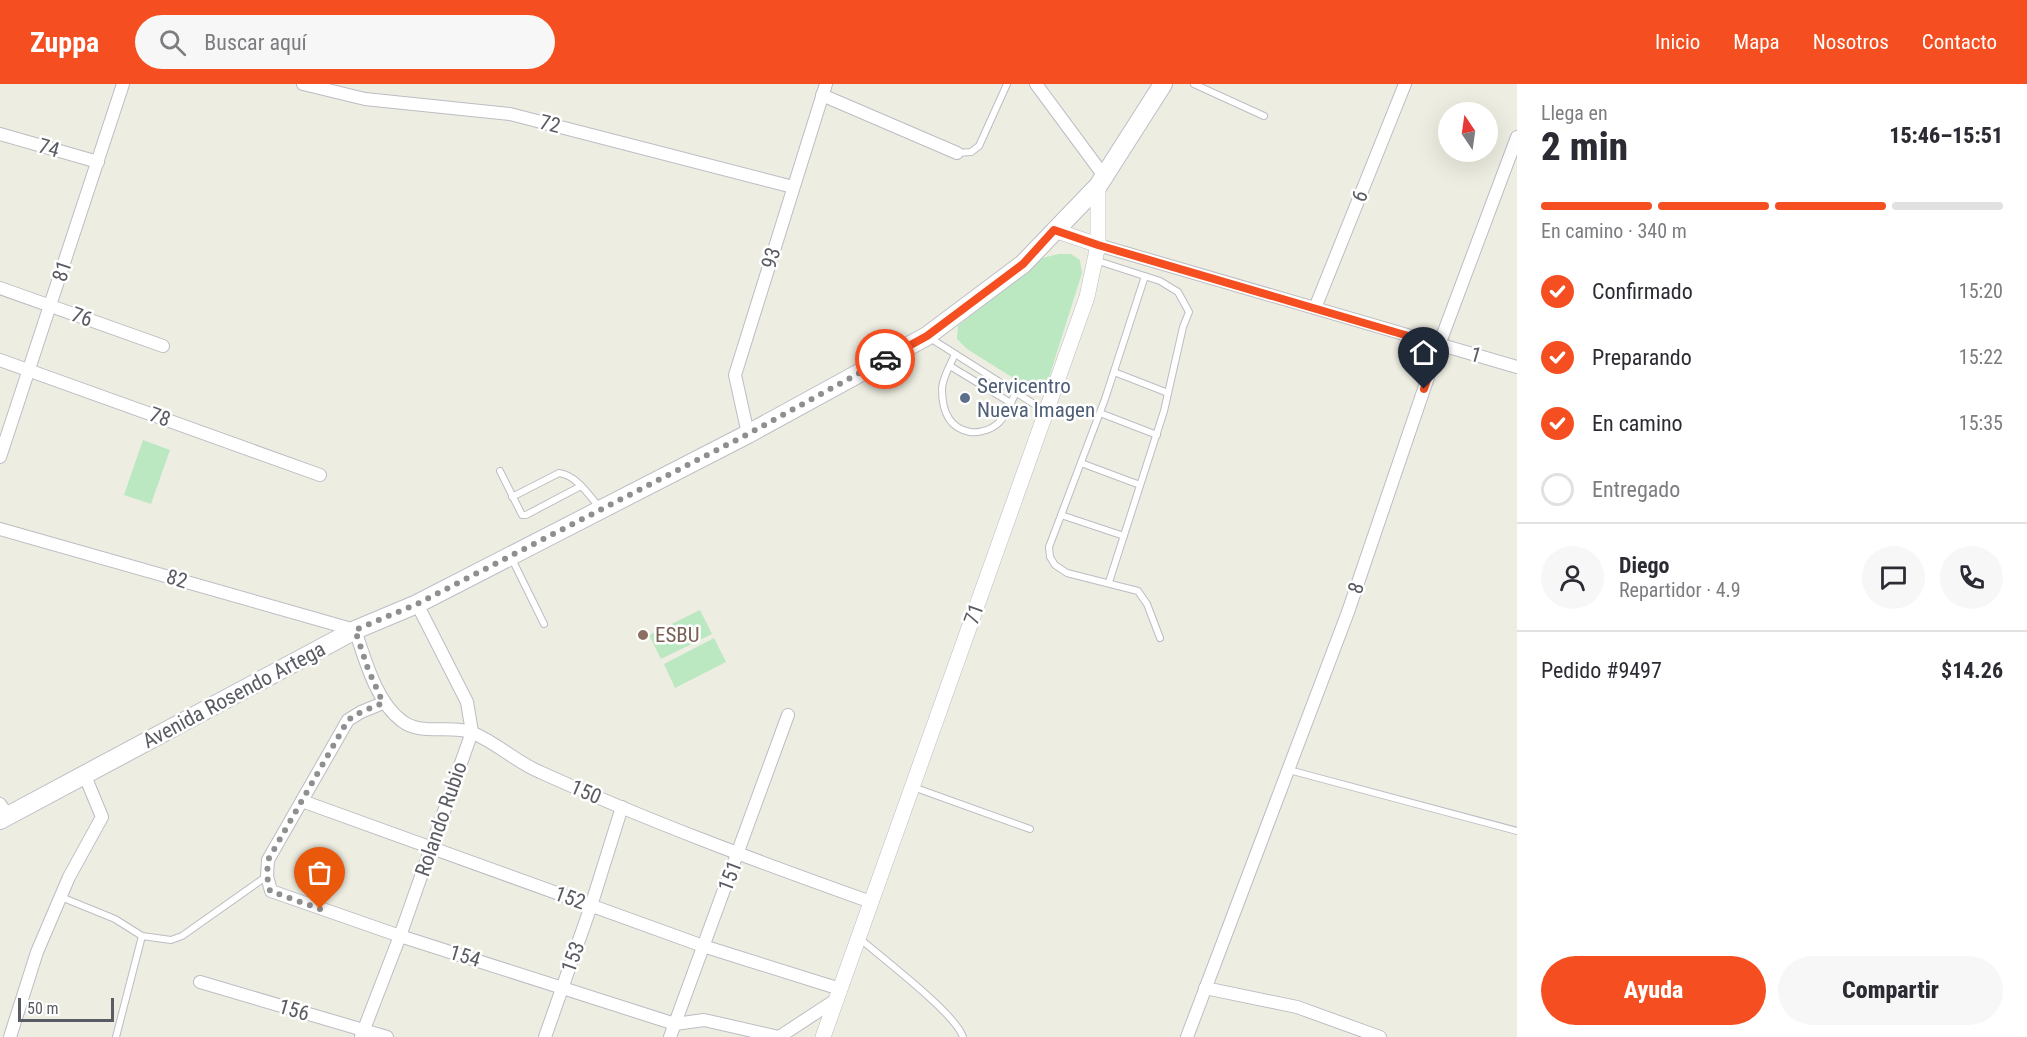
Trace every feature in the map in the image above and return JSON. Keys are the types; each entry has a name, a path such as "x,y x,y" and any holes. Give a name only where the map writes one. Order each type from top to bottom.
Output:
{"main road":[{"name":"Avenida Rosendo Artega","path":"2,813 85,776 355,630 417,604 748,434 927,336 1023,264 1101,181 1163,84"}],"street":[{"name":"81","path":"0,457 123,84"},
{"name":"72","path":"303,84 365,99 510,114 794,187"},
{"path":"1036,84 1101,181"},
{"name":"6","path":"1315,308 1406,84"},
{"name":"93","path":"748,434 735,375 824,89"},
{"path":"824,89 957,153"},
{"name":"74","path":"0,134 98,162"},
{"name":"8","path":"1187,1037 1348,612 1439,345 1517,137"},
{"name":"71","path":"823,1037 1087,297 1096,253 1101,181"},
{"name":"1","path":"1054,230 1096,253 1315,308 1517,367"},
{"name":"76","path":"0,288 163,346"},
{"name":"78","path":"0,360 320,475"},
{"name":"82","path":"0,529 355,630"},
{"name":"Rolando Rubio","path":"362,1034 432,849 472,732 467,702 417,604"},
{"name":"150","path":"355,630 368,669 383,703 404,723 420,727 472,732 537,771 738,854 871,902"},
{"path":"267,876 268,860 348,720 383,703"},
{"name":"151","path":"670,1037 788,715"},
{"path":"10,1037 38,952 60,897 102,817 85,776"},
{"name":"152","path":"302,801 838,994"},
{"name":"153","path":"545,1037 591,906 622,807"},
{"name":"154","path":"267,876 270,891 400,936 675,1024"},
{"name":"156","path":"200,982 362,1034 387,1037"},
{"path":"1205,988 1297,1007 1380,1037"},
{"path":"675,1024 704,1020 779,1037 838,994"}],"lane":[{"path":"957,153 970,152 979,146 1007,84"},
{"path":"1194,84 1264,116"},
{"path":"1096,253 1160,281 1178,292 1189,312 1183,327 1156,435 1109,582"},
{"path":"1145,276 1100,413 1049,547 1050,557 1055,565 1067,573 1138,591 1147,604 1160,638"},
{"path":"927,336 1046,411"},
{"path":"955,354 942,387 943,406 948,420 959,430 974,432 991,429 1002,419 1016,392"},
{"path":"950,366 1011,403"},
{"path":"1114,372 1168,393"},
{"path":"1100,413 1156,435"},
{"path":"1081,463 1140,485"},
{"path":"500,471 522,515 580,486"},
{"path":"512,497 559,473 571,477 601,509"},
{"path":"1061,516 1124,536"},
{"path":"510,556 544,624"},
{"path":"1289,770 1517,831"},
{"path":"912,787 1030,829"},
{"path":"60,897 115,919 142,936 171,940 182,936 267,876"},
{"path":"116,1037 142,936"},
{"path":"858,938 941,1009 961,1030 963,1037"}],"green space":[{"path":"1071,254 1080,260 1082,273 1045,390 1037,393 967,349 957,339 958,326 1042,258"},
{"path":"143,440 170,450 151,504 124,495"},
{"path":"700,610 712,634 661,659 649,635"},
{"path":"714,638 726,662 675,688 664,664"}],"way so far":[{"path":"320,909 270,891 267,876 268,860 348,720 383,703 368,669 355,630 417,604 748,434 885,359"}],"place":[{"name":"Servicentro Nueva Imagen","path":"965,398"},
{"name":"ESBU","path":"643,635"}],"route":[{"path":"885,359 927,336 1023,264 1054,230 1439,345 1424,389"}]}
